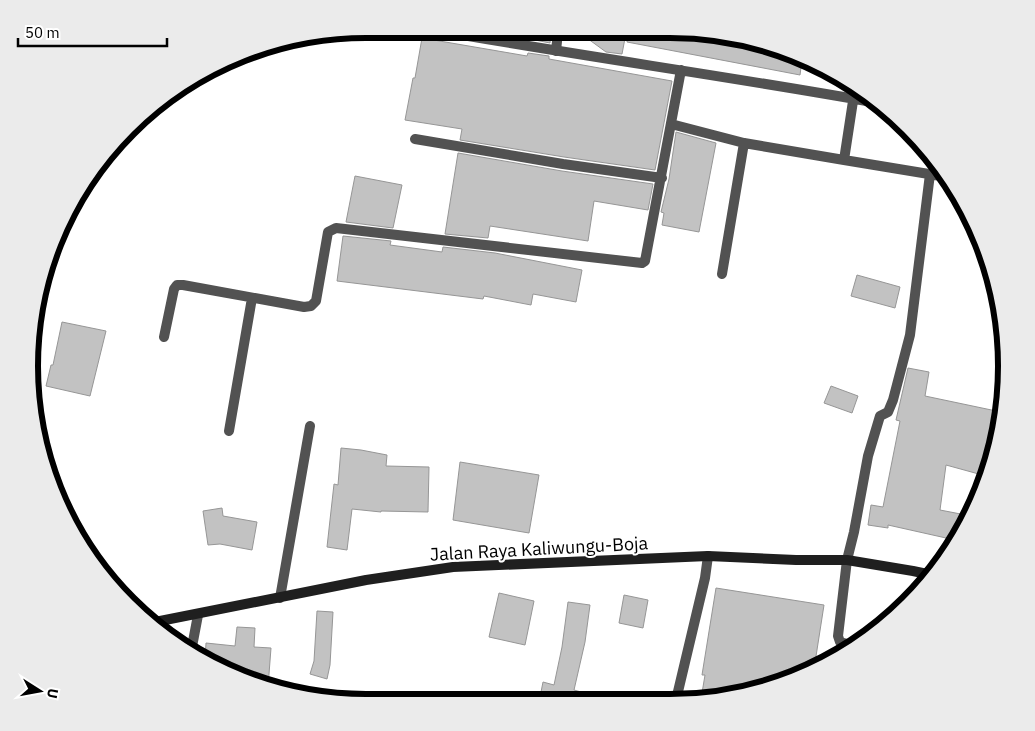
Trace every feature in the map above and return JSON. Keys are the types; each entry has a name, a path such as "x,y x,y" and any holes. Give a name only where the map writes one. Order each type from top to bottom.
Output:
{"main road":[{"name":"Jalan Raya Kaliwungu-Boja","path":"160,621 366,580 454,567 708,556 847,560 923,573"}],"street":[{"path":"480,38 681,70 853,94"},
{"path":"556,51 557,38"},
{"path":"164,337 174,289 177,285 304,307 311,306 316,301 328,232 336,228 642,263 645,261 662,178 681,70"},
{"path":"844,160 854,94"},
{"path":"671,124 744,143 936,175"},
{"path":"415,138 563,164 662,178"},
{"path":"722,274 744,143"},
{"path":"844,643 840,642 838,636 847,560 868,456 880,416 888,412 893,400 910,335 930,174"},
{"path":"230,431 252,298"},
{"path":"280,598 310,426"},
{"path":"678,694 705,578 708,556"},
{"path":"193,645 198,615"}],"building":[{"path":"422,38 527,56 528,53 549,56 549,59 672,81 655,170 460,140 462,129 405,120"},
{"path":"530,38 550,38 550,43"},
{"path":"587,38 625,38 622,54 606,52"},
{"path":"627,38 691,38 733,44 775,55 801,65 800,75 627,42"},
{"path":"676,132 716,143 699,232 662,225 664,213 661,212 669,179"},
{"path":"458,153 653,184 648,210 594,201 588,241 490,226 488,238 445,234"},
{"path":"355,176 402,185 393,228 346,222"},
{"path":"343,236 391,241 390,245 442,252 443,247 495,253 582,270 576,302 533,294 531,305 484,296 483,299 337,281"},
{"path":"857,275 900,287 895,308 851,296"},
{"path":"62,322 106,331 90,396 46,386 51,365 53,365"},
{"path":"908,368 929,372 925,396 994,411 979,474 946,465 940,510 962,514 948,539 888,525 888,528 868,525 871,505 883,507 900,421 896,420"},
{"path":"831,386 858,396 852,413 824,403"},
{"path":"341,448 387,455 386,466 429,467 428,512 381,512 352,509 347,550 327,547 334,484 338,485"},
{"path":"460,462 539,475 529,533 453,520"},
{"path":"222,508 223,516 257,522 252,550 220,544 208,545 203,511"},
{"path":"716,588 824,605 815,660 775,676 712,691 702,692 705,675 702,675"},
{"path":"499,593 534,601 525,645 489,637"},
{"path":"624,595 648,600 643,628 619,623"},
{"path":"568,602 590,605 585,642 574,690 588,694 541,694 543,682 554,685 562,647"},
{"path":"317,611 333,612 330,665 327,679 310,674 314,661"},
{"path":"237,627 255,628 254,647 271,648 269,678 240,669 205,652 206,643 235,646"}]}
